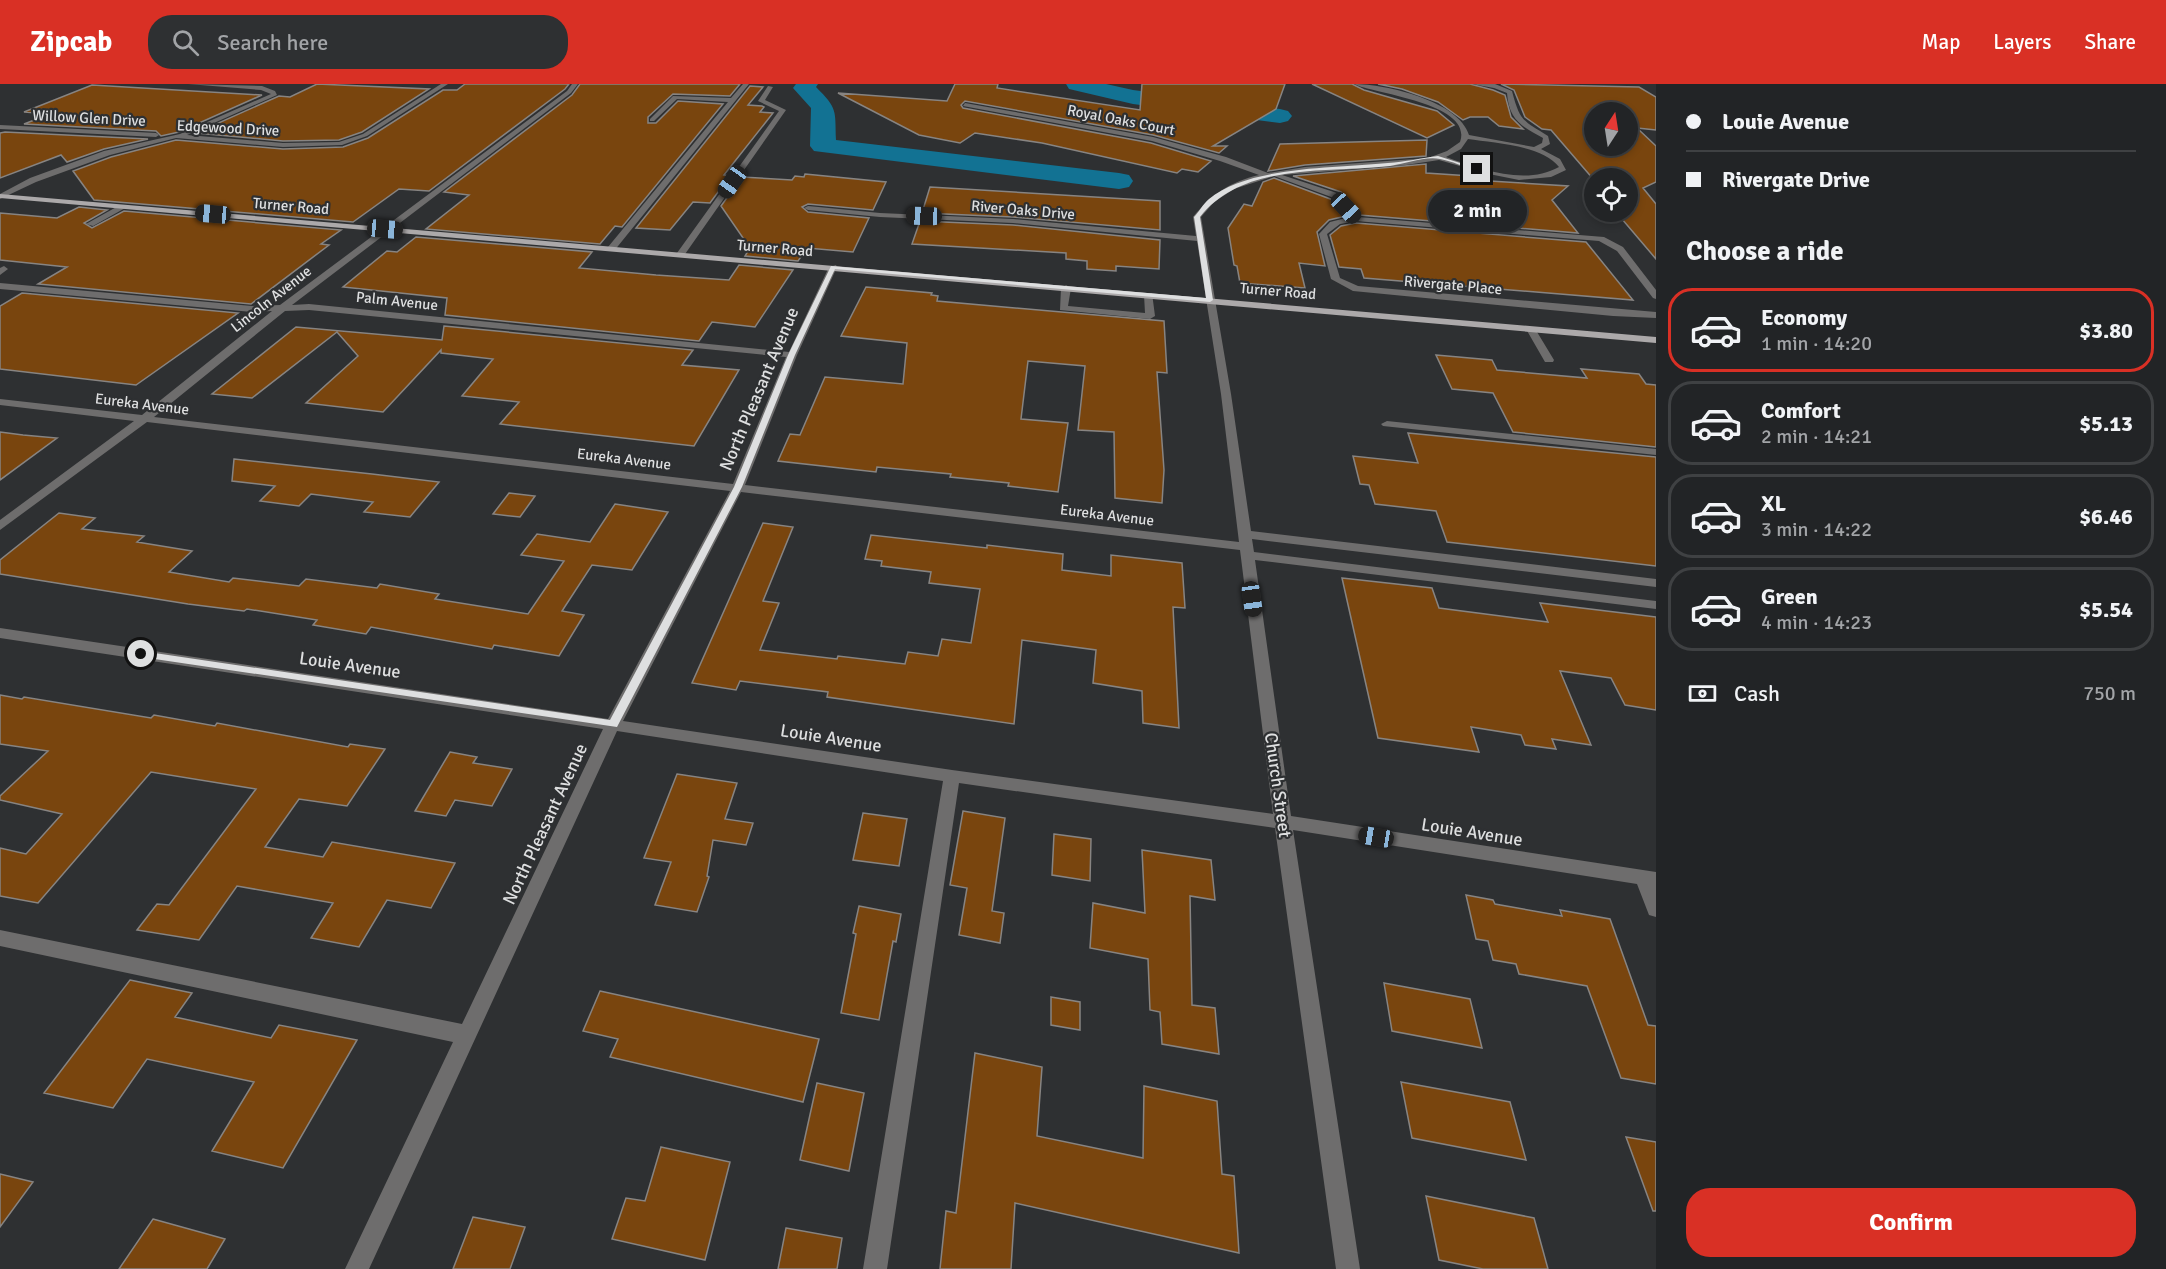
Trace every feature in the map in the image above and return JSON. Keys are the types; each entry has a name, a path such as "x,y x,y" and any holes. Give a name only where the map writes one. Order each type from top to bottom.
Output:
{"main road":[{"name":"Turner Road","path":"1,196 1656,340"}],"street":[{"path":"176,136 200,128 274,95 273,92 262,88 191,84"},
{"name":"Edgewood Drive","path":"1,196 33,180 107,153 176,136 283,144 340,144 365,135 445,84"},
{"name":"Lincoln Avenue","path":"0,526 144,419 282,308 562,97 575,84"},
{"path":"611,249 746,84"},
{"path":"1363,84 1401,94 1443,111 1464,128 1466,137 1463,144 1450,154 1438,157"},
{"path":"1474,84 1495,86 1510,92 1516,116 1520,122 1546,137 1546,144 1534,150"},
{"path":"680,255 783,110 761,101 770,87"},
{"path":"652,120 675,97 733,100"},
{"name":"Royal Oaks Court","path":"965,105 1153,139 1223,159 1268,176"},
{"name":"Willow Glen Drive","path":"0,127 176,136"},
{"path":"1438,157 1477,169 1515,176 1547,176 1556,174 1563,168 1561,161 1534,150 1466,137"},
{"name":"Church Street","path":"1348,1269 1283,822 1226,394 1197,217 1210,201 1238,186 1268,176 1328,168 1389,165 1438,157"},
{"path":"1268,176 1324,201 1344,204"},
{"path":"1268,176 1336,196 1356,219"},
{"path":"90,224 123,207"},
{"name":"River Oaks Drive","path":"808,208 1013,221 1199,238"},
{"name":"Rivergate Place","path":"1656,296 1620,249 1601,239 1356,219 1336,222 1327,227 1323,234 1336,279 1356,289 1612,314 1656,315"},
{"name":"North Pleasant Avenue","path":"357,1269 613,724 738,487 792,355 833,267"},
{"name":"Palm Avenue","path":"0,286 252,309 309,307 792,355"},
{"path":"1066,288 1063,308 1150,316 1149,295"},
{"path":"1531,329 1549,360"},
{"name":"Eureka Avenue","path":"0,402 1245,545"},
{"path":"1387,424 1656,452"},
{"path":"1245,545 1656,584"},
{"path":"1245,545 1656,605"},
{"name":"Louie Avenue","path":"0,633 952,776 1283,822 1650,879"},
{"path":"875,1269 952,776"},
{"path":"1650,879 1656,909"},
{"path":"0,938 466,1035"}],"building":[{"path":"317,84 429,89 362,132 339,140 283,141 196,133 279,96 290,97"},
{"path":"465,84 569,84 429,191 399,189 353,222 94,200 73,171 111,157 176,140 283,149 343,147 368,138 443,90 457,90"},
{"path":"580,84 740,84 730,96 673,94 648,117 648,123 656,123 678,101 723,104 622,227 615,226 600,244 426,229 469,195 444,192 572,95"},
{"path":"955,84 998,84 997,88 1140,110 1142,84 1285,84 1276,109 1213,146 1227,146 1219,153 1153,135 965,101 961,105 963,108 1151,143 1211,161 1198,172 1182,169 1177,173 1042,143 975,133 960,143 919,135 838,93 947,101"},
{"path":"1312,84 1352,84 1364,90 1437,111 1454,125 1427,138"},
{"path":"1378,84 1470,84 1493,90 1505,95 1511,117 1523,129 1499,126 1488,117 1470,117 1463,120 1438,102 1402,89"},
{"path":"1501,84 1639,87 1656,97 1656,130 1638,128 1638,102 1584,102 1584,156 1638,156 1638,129 1656,146 1656,182 1643,188 1656,204 1656,259 1625,222 1638,222 1638,168 1584,168 1551,130 1542,129 1525,117 1514,90"},
{"path":"92,85 262,95 179,132 161,136 156,131 24,124 50,114 24,112"},
{"path":"750,86 763,87 748,105 762,106 764,107 760,112 773,113 724,175 730,176 710,203 693,202 670,230 636,228"},
{"path":"0,133 148,139 104,149 67,162 61,155 0,178"},
{"path":"1427,140 1426,156 1305,165 1268,171 1280,144"},
{"path":"1426,164 1426,173 1471,176 1474,180 1568,186 1552,200 1578,233 1359,215 1341,192 1293,176"},
{"path":"805,174 886,182 873,210 808,204 802,207 808,212 869,218 853,252 807,248 798,261 745,256 750,248 721,206 742,177 792,180 795,176 804,177"},
{"path":"1274,178 1333,200 1346,216 1329,220 1317,232 1325,266 1299,263 1305,288 1240,283 1237,266 1234,265 1228,228 1244,204 1252,206 1263,182"},
{"path":"930,187 1160,201 1160,230 1013,217 922,213"},
{"path":"79,207 107,210 84,223 92,228 124,211 341,230 321,244 329,245 251,304 38,284 67,267 0,260 0,213 57,218"},
{"path":"920,221 1013,225 1160,240 1159,269 1116,266 1116,271 1087,269 1087,261 1066,259 1066,253 912,244"},
{"path":"1356,223 1586,242 1633,300 1364,278 1361,269 1339,267 1330,235 1341,226"},
{"path":"416,237 592,252 579,268 656,275 729,280 739,265 793,270 755,327 712,322 699,341 445,315 447,298 343,287 387,251 397,252"},
{"path":"866,287 932,293 931,295 938,296 937,301 1164,321 1167,373 1157,372 1164,470 1162,503 1115,498 1114,432 1078,430 1085,366 1028,361 1021,419 1068,423 1058,492 1008,486 1009,483 950,477 951,474 877,467 876,472 778,461 790,434 800,435 825,377 903,384 907,343 841,336"},
{"path":"22,293 238,313 136,385 0,369 0,306"},
{"path":"444,326 693,350 682,365 739,370 694,446 500,424 519,402 462,396 493,359 441,353 441,350 383,412 306,403 358,356 337,332 252,398 212,394 296,327 442,340"},
{"path":"1436,355 1492,360 1497,370 1587,378 1581,369 1639,374 1646,384 1656,385 1656,447 1513,432 1493,393 1452,389"},
{"path":"0,432 23,435 57,438 0,480"},
{"path":"1408,433 1656,457 1656,566 1447,542 1436,511 1375,504 1369,485 1360,484 1353,456 1418,463"},
{"path":"234,459 439,482 410,517 364,512 373,502 311,494 299,506 260,501 275,486 232,481"},
{"path":"509,493 535,496 520,517 493,514"},
{"path":"615,504 668,512 632,570 592,565 562,611 584,615 559,656 494,645 492,649 371,627 366,634 313,625 317,620 247,609 244,611 188,604 0,574 0,560 59,513 95,518 82,529 144,536 137,542 192,551 169,572 229,582 233,578 299,586 306,579 377,588 380,584 439,594 435,599 528,614 564,561 521,555 537,534 590,542"},
{"path":"763,523 793,527 763,601 779,603 760,650 837,659 838,656 905,664 908,652 938,656 942,639 971,643 980,589 929,583 931,572 881,566 882,561 865,559 871,535 1063,554 1062,570 1111,576 1111,555 1182,563 1185,608 1173,607 1179,728 1143,723 1142,691 1093,683 1096,650 1022,640 1014,724 827,697 828,692 740,681 736,690 692,683"},
{"path":"1342,578 1432,588 1439,608 1548,622 1540,603 1656,617 1656,710 1625,705 1611,678 1560,671 1591,745 1552,739 1556,749 1525,745 1521,735 1471,727 1479,752 1378,738"},
{"path":"0,695 151,718 154,715 215,726 217,723 348,747 350,744 385,749 347,806 299,799 265,847 323,857 332,842 455,863 431,908 387,900 359,947 311,938 333,903 237,886 199,940 137,930 157,904 169,905 256,789 151,772 38,903 0,896 0,848 26,854 62,814 0,800 0,796 48,751 0,744"},
{"path":"450,752 477,757 473,763 512,769 492,806 455,800 446,816 415,811"},
{"path":"677,774 737,783 725,819 753,823 746,845 713,840 707,876 709,877 697,912 655,905 671,862 644,858"},
{"path":"963,811 1005,818 992,911 1004,913 1000,943 959,935 967,888 950,885"},
{"path":"863,813 907,819 899,866 853,860"},
{"path":"1054,834 1091,839 1090,881 1052,875"},
{"path":"1142,850 1211,860 1215,900 1190,896 1192,1005 1215,1008 1219,1054 1162,1044 1160,1012 1150,1010 1148,959 1090,948 1093,903 1145,913"},
{"path":"1466,895 1493,900 1495,904 1562,916 1560,910 1610,919 1648,1025 1656,1026 1656,1084 1621,1078 1587,986 1519,974 1516,964 1493,960 1488,941 1476,939"},
{"path":"859,906 901,914 896,942 893,941 879,1020 841,1013"},
{"path":"130,980 192,993 175,1017 271,1038 279,1025 357,1040 283,1168 212,1151 254,1082 147,1059 113,1108 44,1093"},
{"path":"1384,983 1470,999 1482,1048 1392,1031"},
{"path":"600,991 819,1039 803,1102 610,1057 618,1039 583,1031"},
{"path":"1051,997 1080,1002 1080,1030 1051,1025"},
{"path":"975,1053 1042,1067 1037,1136 1143,1158 1144,1086 1217,1101 1222,1174 1234,1176 1239,1253 1015,1203 1011,1269 940,1269 946,1211 956,1213"},
{"path":"1401,1082 1510,1102 1526,1160 1412,1138"},
{"path":"817,1083 864,1093 849,1171 800,1160"},
{"path":"1626,1137 1656,1142 1656,1211 1653,1211"},
{"path":"661,1147 730,1162 705,1260 612,1239 626,1198 645,1201"},
{"path":"0,1174 33,1182 0,1227"},
{"path":"1426,1196 1534,1218 1548,1269 1483,1269 1439,1260"},
{"path":"473,1217 525,1227 510,1269 453,1269"},
{"path":"153,1219 225,1239 207,1269 119,1269"},
{"path":"786,1228 842,1238 837,1269 778,1269"}],"waterway":[{"path":"807,84 804,88 823,107 823,146 1119,181"},
{"path":"1077,84 1133,97 1280,116"}],"route":[{"path":"141,654 613,724 738,487 792,355 833,267 1210,300 1197,217 1210,201 1222,193 1268,176 1328,168 1389,165 1438,157 1477,169"}]}
